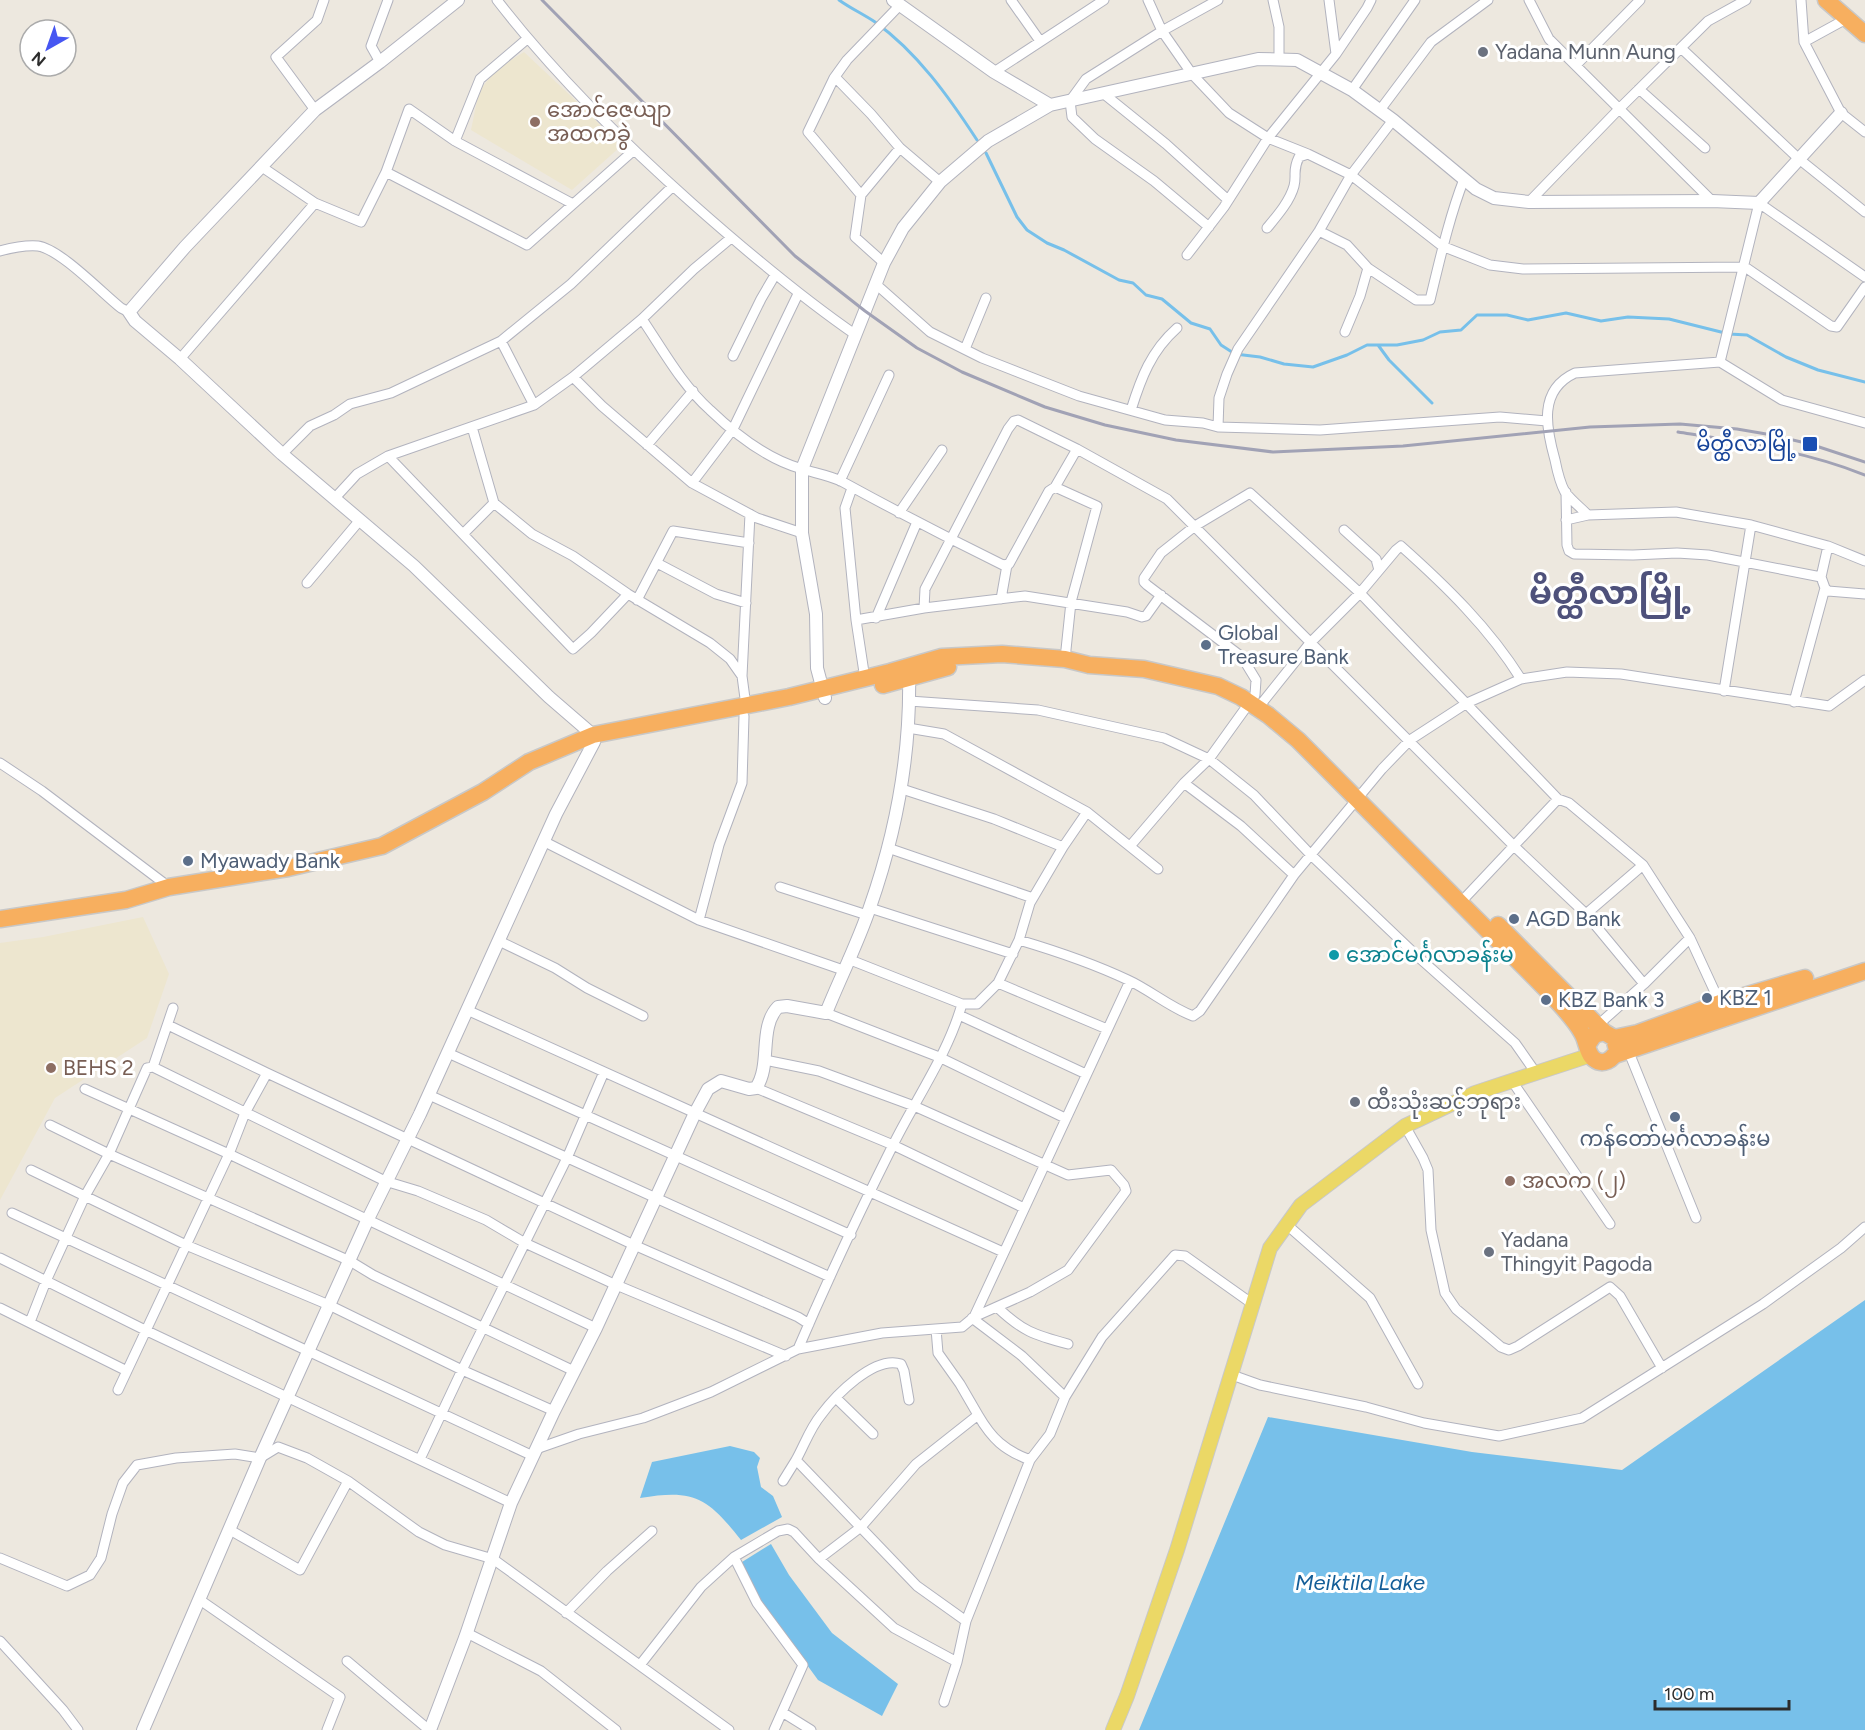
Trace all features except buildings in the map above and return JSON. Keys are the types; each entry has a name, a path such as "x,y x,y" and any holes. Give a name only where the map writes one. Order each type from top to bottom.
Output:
{"highway":[{"path":"1826,0 1865,34"},
{"path":"0,919 126,900 169,887 288,868 382,846 483,792 529,762 589,739 745,711 824,694 909,673 942,657 1002,654 1144,669 1218,686 1256,701 1361,796 1464,899 1612,1040"},
{"path":"824,694 865,679 979,663 1063,668 1089,665"},
{"path":"1464,899 1579,1026 1589,1050 1602,1062 1607,1061 1612,1040"},
{"path":"1589,1050 1594,1035 1612,1040 1638,1033 1720,1003 1865,959"},
{"path":"1612,1040 1865,971"}],"main road":[{"path":"1113,1730 1127,1696 1177,1550 1270,1248 1286,1224 1301,1205 1405,1126 1475,1093 1536,1073 1589,1050"}],"street":[{"path":"315,110 276,57 317,20 324,0"},
{"path":"380,62 371,46 388,0"},
{"path":"129,312 185,247 315,110 458,0"},
{"path":"497,0 527,39 633,151 798,294 856,335"},
{"path":"1011,0 1040,41"},
{"path":"994,72 1104,0"},
{"path":"1148,0 1162,32 1192,74 1229,113 1268,138 1351,174 1442,246 1490,266 1523,269 1745,267 1831,326 1836,327 1865,287"},
{"path":"1209,227 1154,181 1095,139 1072,117 1070,101 1086,79 1218,0"},
{"path":"1273,0 1279,27 1279,58"},
{"path":"1329,0 1336,54"},
{"path":"1187,255 1228,200 1268,138 1336,54 1371,0"},
{"path":"1352,90 1415,0"},
{"path":"1380,110 1431,42 1488,0"},
{"path":"1529,0 1549,39 1712,201"},
{"path":"1576,65 1640,0"},
{"path":"1529,202 1708,21 1746,0"},
{"path":"1801,0 1804,42 1841,113 1865,132"},
{"path":"861,195 808,132 835,77 896,2 994,72 1050,105"},
{"path":"1804,42 1846,19"},
{"path":"455,141 480,79 527,39"},
{"path":"1681,48 1799,159 1865,212"},
{"path":"824,694 817,668 816,614 802,533 802,469 884,263 903,228 940,182 988,141 1050,105 1258,59 1297,60 1352,90 1393,120 1476,189 1494,198 1529,202 1759,203 1865,277"},
{"path":"835,77 900,148 940,182"},
{"path":"1639,89 1705,148"},
{"path":"1104,94 1166,144 1228,200"},
{"path":"262,167 315,203 361,222 386,172 409,109 455,141 573,204"},
{"path":"1720,362 1759,203 1841,113"},
{"path":"1218,427 1219,398 1238,349 1319,231 1351,174 1393,120"},
{"path":"884,263 855,237 861,195 900,148"},
{"path":"386,172 527,245 633,151"},
{"path":"1268,228 1281,210 1294,185 1294,168 1299,157 1308,154"},
{"path":"1319,231 1347,245 1368,268 1416,300 1430,300 1442,246 1464,179"},
{"path":"282,454 310,426 334,415 350,404 391,393 501,341 571,284 673,186"},
{"path":"180,359 315,203"},
{"path":"334,499 357,474 388,456 534,405 573,378 642,319 694,268 731,238"},
{"path":"0,251 39,246 60,256 121,308 129,312 135,321 180,359 282,454 414,566 589,739 545,842 429,1095 385,1181 260,1458 143,1730"},
{"path":"1345,332 1360,296 1368,268"},
{"path":"733,356 775,275"},
{"path":"877,281 878,286 930,332 965,349 1079,396 1165,420 1218,427 1320,430 1500,417 1547,421"},
{"path":"692,483 733,429 798,294"},
{"path":"965,349 986,298"},
{"path":"642,319 693,391 710,410 762,452 802,469 818,472 840,481 950,539 1003,565 1007,564"},
{"path":"1131,410 1141,377 1152,356 1163,340 1177,328"},
{"path":"501,341 534,405"},
{"path":"1821,577 1708,555 1574,554 1569,551 1566,492 1547,431 1547,411 1554,390 1568,376 1575,373 1720,362 1782,400 1865,423"},
{"path":"840,481 889,375"},
{"path":"573,378 646,445 692,483 750,514 802,533"},
{"path":"646,445 693,391"},
{"path":"924,608 925,589 1014,421 1018,420 1077,449 1167,499 1514,846 1586,914 1644,984"},
{"path":"472,428 494,503 532,534 573,556 637,600 710,644 730,659 742,676"},
{"path":"1001,599 1007,564 1049,491 1055,487 1077,449"},
{"path":"899,513 942,450"},
{"path":"388,456 573,649 628,594"},
{"path":"1055,487 1097,506 1071,602 1065,659"},
{"path":"852,488 845,508 856,620 865,679"},
{"path":"1566,492 1588,515"},
{"path":"1256,701 1256,680 1242,657 1144,582 1144,578 1161,553 1195,526 1250,493 1360,593 1558,799 1569,803 1642,865 1690,938 1720,1003"},
{"path":"464,533 494,503"},
{"path":"1566,520 1588,515 1676,512 1751,525 1828,546 1865,561"},
{"path":"699,920 718,845 742,783 745,711 742,676 750,514"},
{"path":"307,583 360,520"},
{"path":"876,618 916,522"},
{"path":"1724,691 1751,525"},
{"path":"1344,530 1376,559 1379,570"},
{"path":"637,600 674,531 749,543"},
{"path":"1131,845 1209,759 1256,701 1360,593 1401,546 1436,577 1475,618 1504,653 1521,679"},
{"path":"1794,702 1825,588 1821,577 1828,546"},
{"path":"657,563 716,594 746,603"},
{"path":"1825,588 1828,591 1865,594"},
{"path":"856,620 924,608 1025,596 1127,612 1142,617 1146,616 1161,595"},
{"path":"1018,940 1072,956 1130,981 1180,1011 1193,1016 1200,1011 1310,854 1382,769 1410,740 1467,704 1521,679 1567,672 1621,674 1829,706 1865,680"},
{"path":"826,1013 869,911 888,848 902,789 908,728 909,673"},
{"path":"909,701 1038,710 1164,738 1209,759 1254,795 1310,854 1416,955 1515,1043 1536,1073"},
{"path":"908,728 944,734 1087,812 1131,845 1158,869"},
{"path":"0,763 42,791 169,887"},
{"path":"1185,783 1241,826 1294,875"},
{"path":"902,789 994,819 1063,847"},
{"path":"1464,899 1558,799"},
{"path":"545,842 699,920 846,964 962,1004 977,1004 998,983 1013,954 1033,898 1087,812"},
{"path":"888,848 1033,898"},
{"path":"1586,914 1642,865"},
{"path":"780,887 1013,954"},
{"path":"1690,938 1644,984 1612,1040 1696,1218"},
{"path":"499,941 555,968 587,988 643,1016"},
{"path":"973,1317 1130,981"},
{"path":"998,983 1107,1029"},
{"path":"798,1349 893,1145 959,1015 962,1004"},
{"path":"756,1088 765,1060 769,1020 778,1007 787,1006 826,1013 939,1057 1065,1118"},
{"path":"153,1067 173,1008"},
{"path":"467,1010 1003,1252"},
{"path":"959,1015 1086,1074"},
{"path":"168,1025 634,1245 798,1317 809,1324"},
{"path":"448,1053 851,1234"},
{"path":"12,1213 442,1414 534,1453 579,1434 643,1419 711,1392 798,1349 882,1333 962,1327 973,1317 1030,1292 1068,1270 1126,1191 1125,1185 1111,1170 1068,1175 914,1106 819,1071 765,1060"},
{"path":"30,1322 85,1196 109,1154 147,1068 153,1067 385,1181 418,1191 486,1220 525,1243 614,1284 786,1356"},
{"path":"420,1459 567,1158 604,1072"},
{"path":"118,1390 229,1154 245,1113 267,1073"},
{"path":"347,1661 429,1730 467,1633 511,1503 708,1089 721,1081 749,1089 756,1088 893,1145 1024,1208"},
{"path":"1512,1081 1610,1224"},
{"path":"85,1089 229,1154 596,1328"},
{"path":"429,1095 830,1277"},
{"path":"50,1125 109,1154 350,1261 373,1275 574,1371"},
{"path":"1405,1126 1428,1170 1431,1230 1445,1293 1456,1309 1501,1347 1509,1350 1610,1287 1620,1296 1662,1368"},
{"path":"31,1170 186,1245 329,1305 462,1370 554,1411"},
{"path":"1286,1224 1370,1299 1418,1384"},
{"path":"1232,1374 1260,1386 1366,1407 1424,1423 1498,1436 1582,1418 1763,1304 1841,1248 1865,1227"},
{"path":"944,1702 957,1662 966,1621 1030,1460 1050,1434 1065,1397 1102,1337 1175,1255 1185,1256 1254,1305"},
{"path":"0,1258 145,1330 511,1503"},
{"path":"997,1307 1026,1331 1068,1344"},
{"path":"0,1308 127,1371"},
{"path":"973,1317 1022,1356 1065,1397"},
{"path":"936,1329 938,1353 960,1384 988,1432 1009,1452 1030,1460"},
{"path":"783,1481 819,1416 848,1385 872,1368 895,1362 901,1364 909,1400"},
{"path":"836,1398 873,1434"},
{"path":"819,1559 861,1527 916,1464 978,1415"},
{"path":"0,1558 67,1586 90,1575 101,1558 111,1514 123,1483 137,1465 176,1458 236,1454 260,1458 278,1447 307,1458 348,1481 419,1532 445,1545 493,1559 729,1730"},
{"path":"796,1460 917,1586 966,1621"},
{"path":"230,1530 300,1570 348,1481"},
{"path":"640,1665 701,1587 734,1557 778,1531 788,1529 794,1532 819,1559 894,1628 957,1662"},
{"path":"566,1613 652,1531"},
{"path":"734,1557 758,1603 803,1665 774,1730"},
{"path":"200,1600 340,1697 327,1730"},
{"path":"467,1633 541,1671 616,1730"},
{"path":"0,1641 63,1710 78,1730"},
{"path":"782,1712 811,1730"}],"shaded area":[{"name":"အောင်ဇေယျာ အထကခွဲ","path":"524,52 590,114 620,147 572,190 471,130 479,91 497,69"},
{"name":"BEHS 2","path":"143,917 169,974 147,1038 55,1098 0,1200 0,943"}],"water":[{"name":"Meiktila Lake","path":"1865,1300 1865,1730 1139,1730 1268,1417 1472,1452 1622,1470"},
{"path":"730,1446 754,1452 760,1458 757,1467 761,1487 773,1496 782,1517 741,1540 718,1514 698,1500 674,1495 640,1498 652,1462"},
{"path":"771,1544 789,1575 832,1633 898,1684 882,1716 818,1680 759,1599 742,1562"}],"waterway":[{"path":"839,0 875,22 905,47 943,92 977,140"},
{"path":"986,153 1017,217 1027,230 1047,243 1119,280 1133,283 1146,295 1162,299 1191,323 1210,329 1221,345 1235,354 1260,357 1284,364 1313,367 1367,345 1397,345 1423,340 1440,332 1461,330 1477,315 1507,315 1528,320 1566,313 1601,321 1628,317 1669,319 1729,334 1747,335 1786,357 1818,370 1865,382"},
{"path":"1378,345 1389,360 1432,403"}],"railway":[{"path":"542,0 795,256 917,348 962,372 1045,407 1105,425 1176,440 1273,452 1403,446 1590,427 1680,424 1737,429 1772,435 1810,444 1865,462"},
{"path":"1678,432 1796,453 1865,475"}],"place":[{"name":"Yadana Munn Aung","path":"1483,52"},
{"name":"အောင်ဇေယျာ အထကခွဲ","path":"535,122"},
{"name":"မိတ္ထီလာမြို့","path":"1810,444"},
{"name":"Global Treasure Bank","path":"1206,645"},
{"name":"Myawady Bank","path":"188,861"},
{"name":"AGD Bank","path":"1514,919"},
{"name":"အောင်မင်္ဂလာခန်းမ","path":"1334,955"},
{"name":"KBZ 1","path":"1707,998"},
{"name":"KBZ Bank 3","path":"1546,1000"},
{"name":"BEHS 2","path":"51,1068"},
{"name":"ထီးသုံးဆင့်ဘုရား","path":"1355,1102"},
{"name":"ကန်တော်မင်္ဂလာခန်းမ","path":"1675,1117"},
{"name":"အလက (၂)","path":"1510,1181"},
{"name":"Yadana Thingyit Pagoda","path":"1489,1252"}],"district":[{"name":"မိတ္ထီလာမြို့","path":"1610,592"}]}
